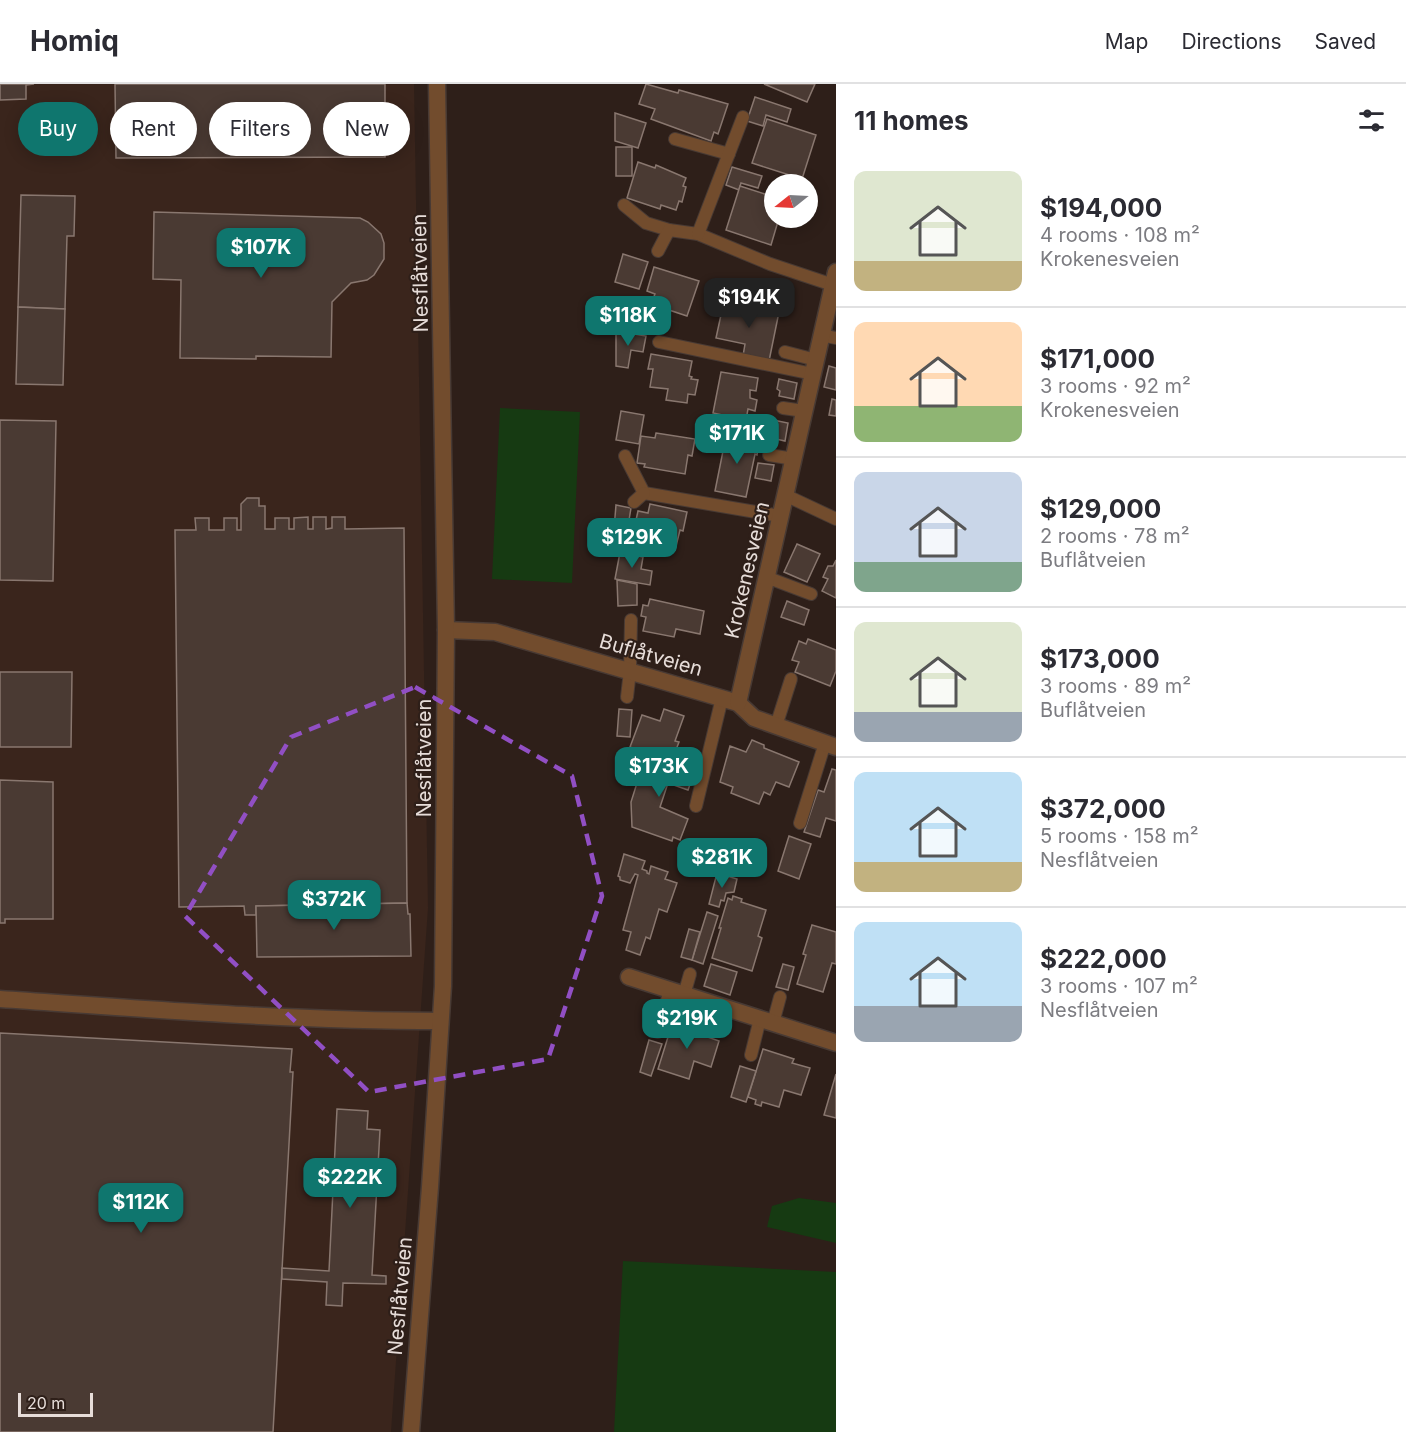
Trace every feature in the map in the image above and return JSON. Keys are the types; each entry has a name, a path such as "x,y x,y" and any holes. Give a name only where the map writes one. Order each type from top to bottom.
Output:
{"street":[{"name":"Nesflåtveien","path":"411,1432 430,1187 443,955 446,630 437,84"},
{"name":"Krokenesveien","path":"730,700 766,577 814,367 829,337 834,278"},
{"name":"Buflåtveien","path":"446,630 495,632 730,700 754,718 831,745"},
{"path":"629,977 836,1043"},
{"path":"0,999 368,1021 440,1021"}],"lane":[{"path":"698,234 742,117"},
{"path":"675,139 729,154"},
{"path":"624,205 646,223 669,230 698,234 770,264 834,278"},
{"path":"658,251 669,230"},
{"path":"659,342 814,367"},
{"path":"785,352 814,367"},
{"path":"783,408 804,411"},
{"path":"769,455 794,459"},
{"path":"625,456 644,493"},
{"path":"634,502 644,493"},
{"path":"644,493 780,516"},
{"path":"785,495 836,519"},
{"path":"766,577 811,594"},
{"path":"627,697 631,620"},
{"path":"776,726 791,679"},
{"path":"696,806 730,700"},
{"path":"800,823 831,745"},
{"path":"658,1032 677,993 690,974"},
{"path":"751,1055 780,997"}],"highlighted area":[{"path":"415,687 572,776 602,896 548,1059 369,1092 185,916 291,737"}],"shaded area":[{"path":"0,84 414,84 428,908 391,1432 0,1432"}],"green space":[{"path":"500,408 580,412 572,583 492,579"},
{"path":"799,1198 836,1203 836,1243 767,1227 772,1206"},
{"path":"623,1261 836,1272 836,1432 614,1432"}],"building":[{"path":"0,84 34,84 26,85 26,99 0,100"},
{"path":"115,84 385,84 385,102 323,102 323,156 385,157 116,158 116,156 197,156 197,102 115,102"},
{"path":"646,84 678,93 679,90 728,104 718,134 714,132 711,141 651,119 655,109 639,104"},
{"path":"764,84 815,84 807,102"},
{"path":"755,97 791,109 787,122 766,115 763,126 747,121"},
{"path":"615,113 646,123 638,148 615,141"},
{"path":"767,119 816,135 804,174 786,174 752,163"},
{"path":"616,147 632,147 632,176 616,176"},
{"path":"638,162 655,168 656,165 686,178 682,202 679,201 676,210 661,205 660,209 627,198"},
{"path":"732,167 762,176 758,188 741,183 739,190 726,185"},
{"path":"740,186 764,194 764,228 776,228 771,245 726,230"},
{"path":"21,195 75,196 74,236 67,236 65,309 18,307"},
{"path":"154,212 360,218 381,234 384,243 384,259 374,275 367,280 351,283 332,302 331,357 180,358 181,280 153,279"},
{"path":"623,254 648,262 639,289 615,282"},
{"path":"654,267 699,281 687,316 657,306 660,301 653,299 655,294 647,291"},
{"path":"724,301 779,312 769,361 743,356 745,344 716,338"},
{"path":"18,307 65,309 63,385 16,384"},
{"path":"616,331 646,336 643,352 631,350 628,368 616,366"},
{"path":"651,354 692,361 689,376 692,377 691,379 698,380 695,395 688,394 687,403 666,400 668,389 650,387 653,369 648,369"},
{"path":"829,366 836,368 836,390 824,387"},
{"path":"721,372 758,378 756,391 750,390 750,398 757,400 755,411 748,409 746,420 713,413"},
{"path":"779,379 797,383 794,399 779,396 780,391 777,389"},
{"path":"832,399 836,400 836,416 829,415"},
{"path":"621,411 644,415 639,444 616,440"},
{"path":"0,420 56,421 53,581 0,580"},
{"path":"773,420 788,423 785,441 767,437"},
{"path":"656,433 695,439 692,456 688,455 685,474 644,467 645,464 637,463 641,436 655,438"},
{"path":"729,433 760,439 746,497 715,491 724,446 727,446"},
{"path":"758,463 774,465 771,481 755,478"},
{"path":"247,498 259,498 259,506 265,506 265,529 275,529 275,518 289,518 289,529 294,529 294,518 308,517 308,529 313,529 313,517 326,517 326,529 332,528 332,517 345,517 345,529 404,528 407,903 256,906 256,915 245,915 244,906 179,907 175,530 196,530 195,518 209,518 209,530 224,530 224,518 237,518 237,530 241,530 241,504"},
{"path":"650,504 687,512 683,531 680,530 675,550 642,543 643,536 633,534 638,511 648,513"},
{"path":"616,505 631,508 627,532 614,529"},
{"path":"797,544 820,554 807,582 784,572"},
{"path":"621,547 629,549 628,554 643,557 641,569 652,571 650,585 615,579"},
{"path":"836,560 836,598 822,591 828,579 823,577 828,566 833,566"},
{"path":"617,580 637,584 637,605 618,606"},
{"path":"650,599 704,611 700,634 676,629 674,637 643,631 646,617 641,616 643,605 648,606"},
{"path":"787,601 809,610 804,625 781,617"},
{"path":"808,639 836,650 836,671 830,686 795,672 799,662 792,660 799,641 806,644"},
{"path":"0,672 72,672 71,747 0,747"},
{"path":"619,709 632,710 630,737 617,736"},
{"path":"664,709 684,716 675,741 679,742 672,760 630,747 642,715 660,721"},
{"path":"752,740 764,745 764,748 799,762 789,787 776,782 770,795 764,792 759,804 731,793 733,787 720,782 730,746 746,752"},
{"path":"650,754 675,760 674,764 695,771 688,790 668,783 660,807 688,819 680,840 673,837 672,841 632,827 631,802 643,764 647,765"},
{"path":"832,769 836,770 836,821 826,818 820,837 804,832 818,790 824,792"},
{"path":"0,780 53,782 53,919 5,919 5,923 0,923"},
{"path":"789,836 811,844 799,879 778,871"},
{"path":"624,854 645,861 642,869 647,873 649,874 651,866 668,872 665,879 677,883 667,912 659,909 650,939 646,937 640,955 626,950 631,932 623,930 638,875 635,874 630,883 620,880 618,876"},
{"path":"717,873 737,879 734,892 726,893 719,907 709,904"},
{"path":"733,896 742,899 741,902 766,910 758,936 762,938 752,971 712,958 728,898 732,900"},
{"path":"407,903 408,914 410,914 411,956 257,957 256,906"},
{"path":"707,912 718,916 703,964 692,960"},
{"path":"812,925 836,932 836,964 832,963 823,992 797,984"},
{"path":"689,929 700,932 692,960 681,957"},
{"path":"711,964 737,972 730,995 704,986"},
{"path":"783,964 794,967 788,990 776,987"},
{"path":"673,1021 703,1031 702,1035 719,1041 711,1067 694,1061 689,1079 658,1069"},
{"path":"0,1033 292,1049 290,1072 293,1072 273,1432 0,1432"},
{"path":"649,1040 662,1044 651,1076 640,1072"},
{"path":"763,1049 794,1059 792,1063 810,1068 801,1095 784,1090 779,1107 762,1102 761,1106 755,1104 756,1100 748,1097"},
{"path":"740,1066 756,1071 746,1102 731,1097"},
{"path":"836,1074 836,1118 824,1115"},
{"path":"337,1109 368,1111 367,1129 380,1130 372,1275 386,1276 386,1284 343,1283 342,1306 326,1305 327,1282 282,1279 282,1268 329,1271"}]}
